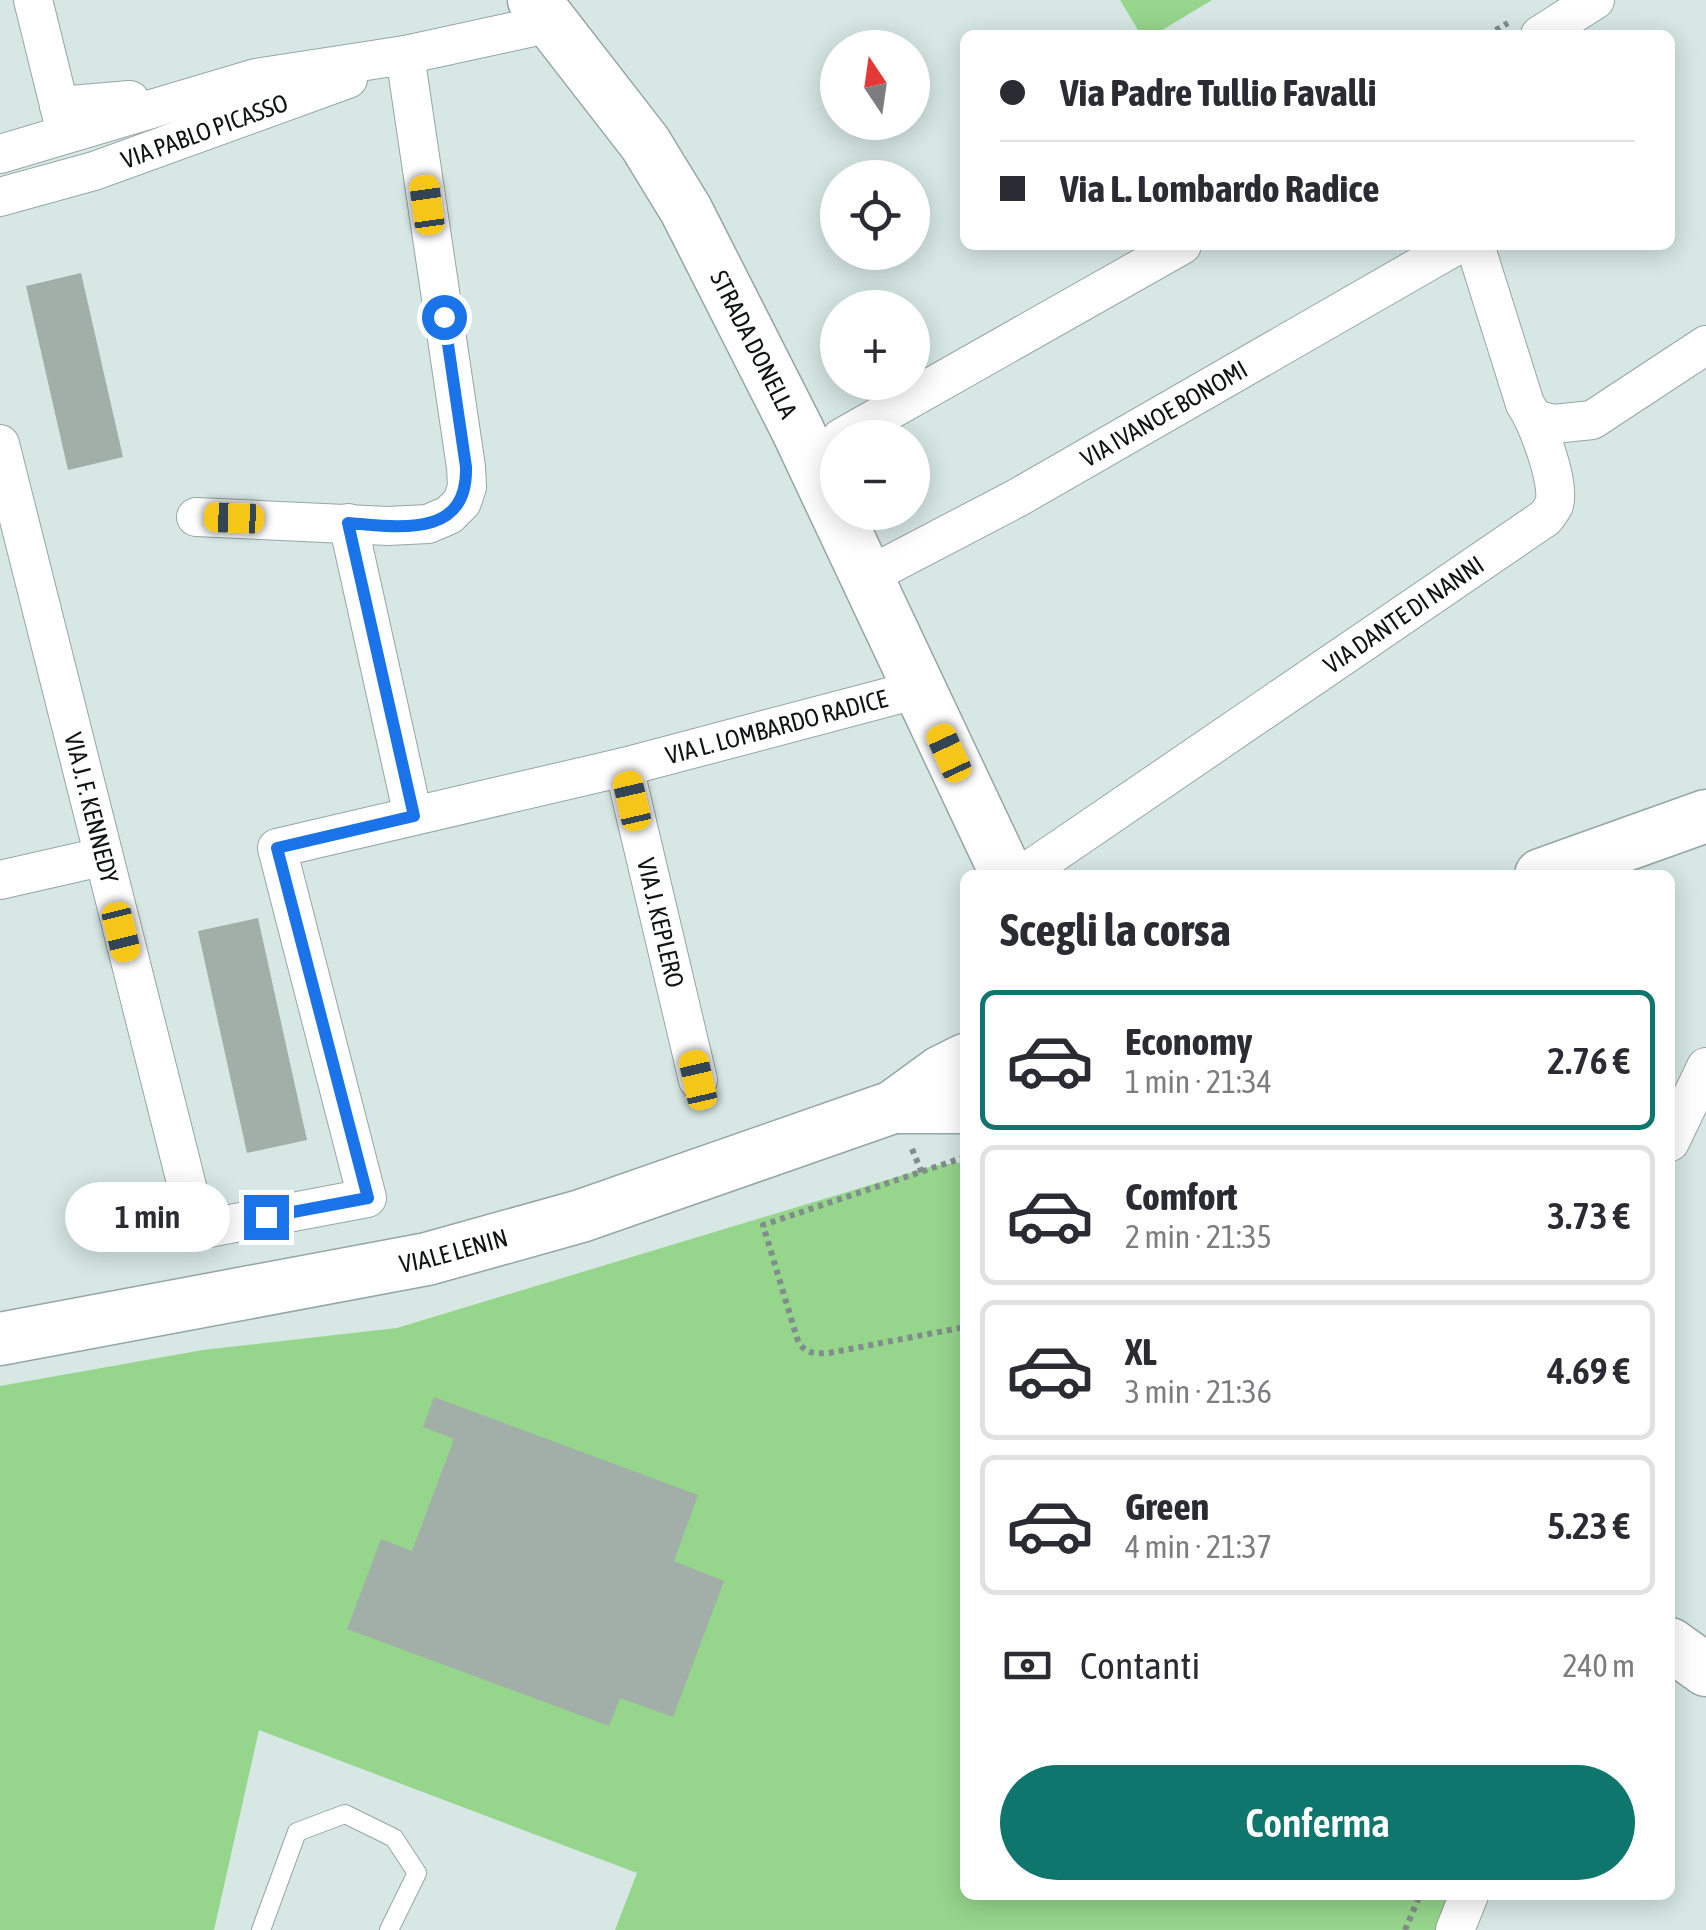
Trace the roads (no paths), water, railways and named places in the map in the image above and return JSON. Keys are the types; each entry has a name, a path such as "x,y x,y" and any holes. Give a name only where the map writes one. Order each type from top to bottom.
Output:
{"main road":[{"name":"STRADA DONELLA","path":"543,11 645,144 820,428"},
{"name":"STRADA DONELLA","path":"853,530 866,577 1005,870"},
{"path":"1555,870 1706,816"},
{"name":"VIALE LENIN","path":"0,1339 427,1259 581,1216 893,1107 960,1063"},
{"name":"VIALE LENIN","path":"893,1107 960,1107"},
{"path":"1675,1648 1706,1670"}],"street":[{"path":"33,0 78,176"},
{"path":"1548,30 1595,0"},
{"name":"VIA PABLO PICASSO","path":"0,197 78,176 325,88 405,55 543,11"},
{"path":"196,517 388,526 428,524 449,515 462,502 467,487 405,55"},
{"name":"VIA PABLO PICASSO","path":"0,154 63,121 256,78 405,55"},
{"path":"0,171 52,154 63,121"},
{"path":"870,420 1173,250"},
{"name":"VIA IVANOE BONOMI","path":"866,577 1017,498 1448,250"},
{"path":"1476,250 1525,404 1536,419 1555,491"},
{"path":"1536,419 1554,424 1576,423 1601,416 1706,344"},
{"name":"VIA DANTE DI NANNI","path":"1029,870 1545,518 1584,437 1601,416"},
{"name":"VIA J. F. KENNEDY","path":"0,444 198,1230"},
{"path":"348,523 414,816"},
{"name":"VIA L. LOMBARDO RADICE","path":"198,1230 368,1198 277,848 624,766 920,689"},
{"name":"VIA J. KEPLERO","path":"624,766 698,1080"},
{"path":"0,880 101,857"},
{"path":"1675,1133 1704,1080"},
{"path":"1454,1930 1467,1900"}],"lane":[{"path":"261,1930 297,1832 345,1814 394,1838 417,1873 389,1930"}]}
